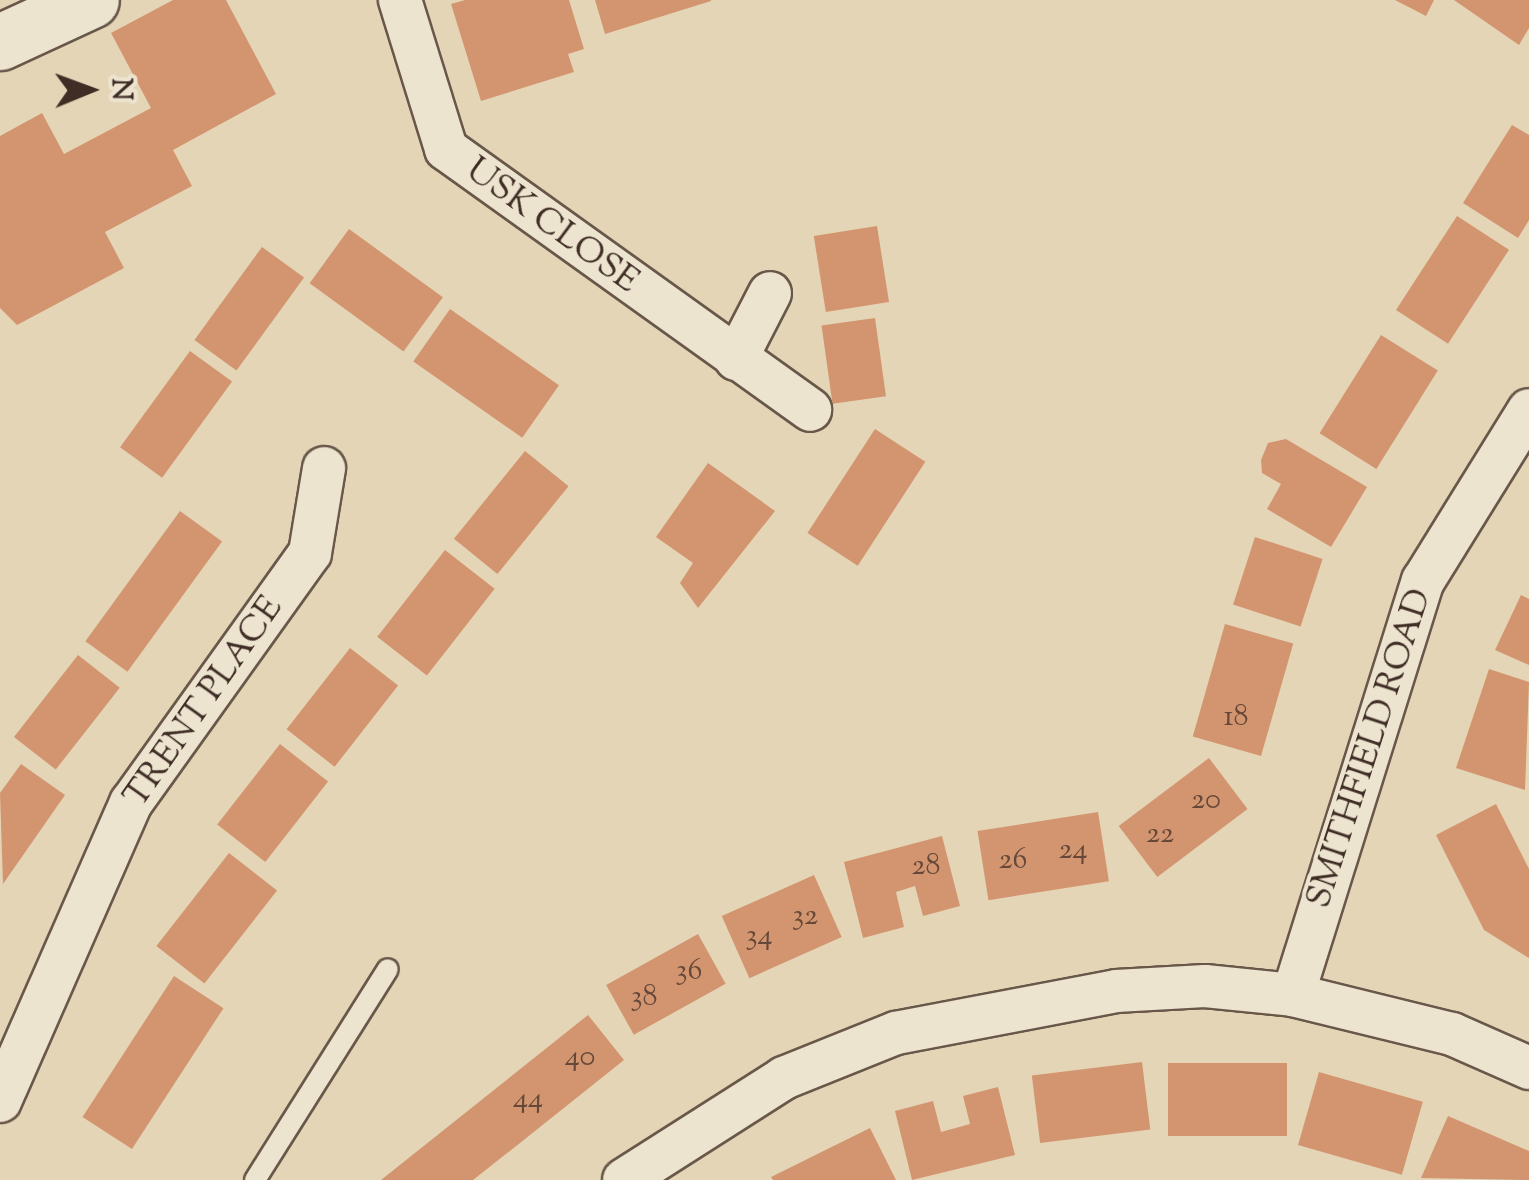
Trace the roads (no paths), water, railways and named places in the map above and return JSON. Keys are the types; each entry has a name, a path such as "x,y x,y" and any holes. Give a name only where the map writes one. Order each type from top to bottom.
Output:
{"street":[{"path":"0,42 91,0"},
{"name":"USK CLOSE","path":"400,0 446,149 810,410"},
{"path":"736,359 770,293"},
{"name":"SMITHFIELD ROAD","path":"1294,995 1423,581 1529,410"},
{"name":"TRENT PLACE","path":"0,1101 131,803 310,552 324,468"},
{"path":"624,1180 784,1078 896,1033 1116,991 1205,986 1294,995 1452,1034 1529,1068"}],"lane":[{"path":"255,1180 388,969"}]}
